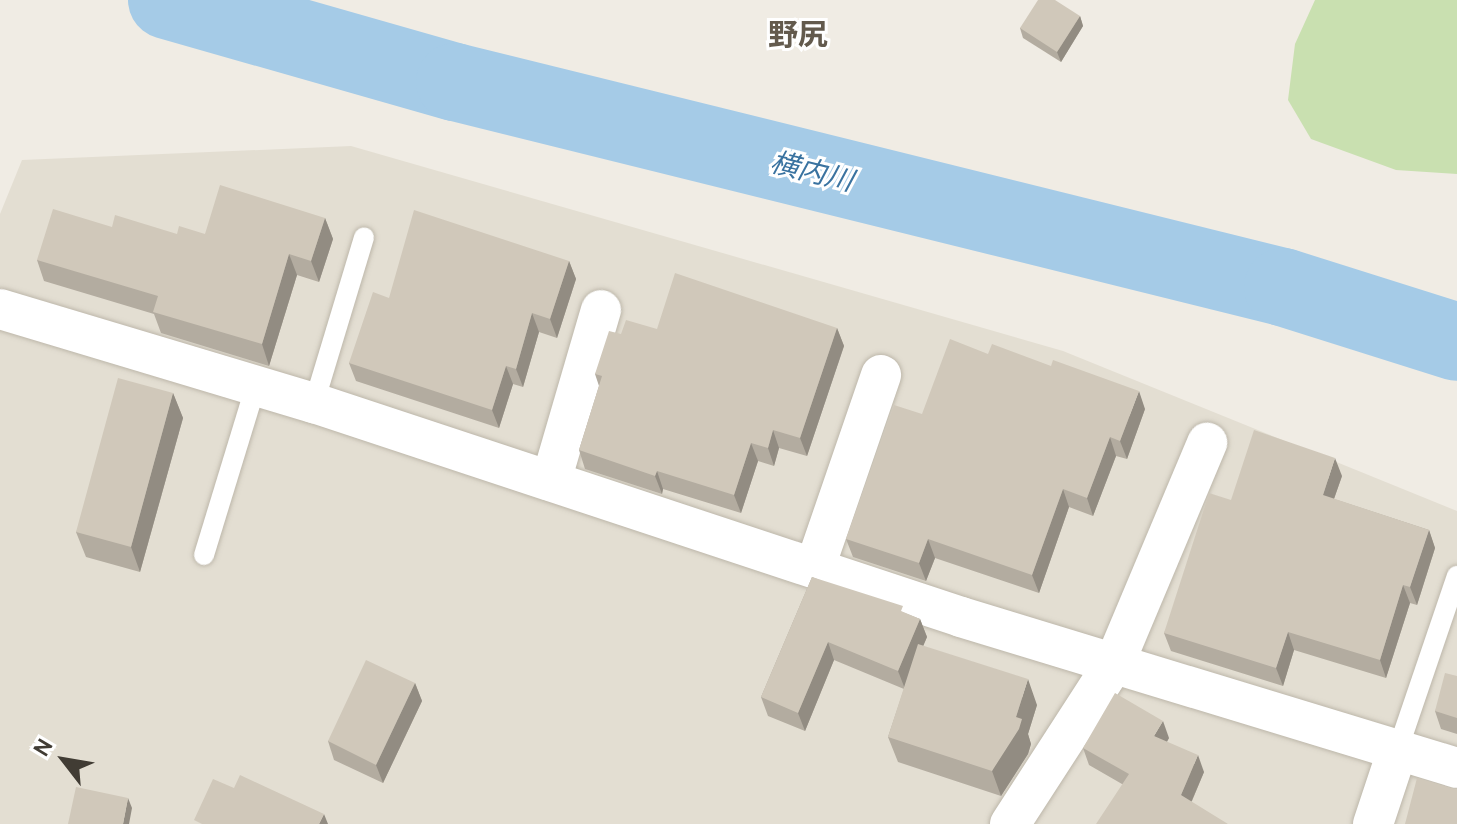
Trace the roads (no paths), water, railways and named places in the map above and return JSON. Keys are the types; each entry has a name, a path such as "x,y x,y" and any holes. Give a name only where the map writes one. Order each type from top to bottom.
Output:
{"street":[{"path":"0,309 314,403 961,617 1457,768"},
{"path":"551,481 601,310"},
{"path":"815,567 881,375"},
{"path":"1010,824 1115,662 1207,443"},
{"path":"1373,824 1398,749"}],"lane":[{"path":"314,403 364,237"},
{"path":"204,555 256,385"},
{"path":"1398,749 1457,576"}],"waterway":[{"name":"横内川","path":"167,0 455,82 1283,287 1457,342"}],"district":[{"name":"野尻","path":"798,35"}]}
